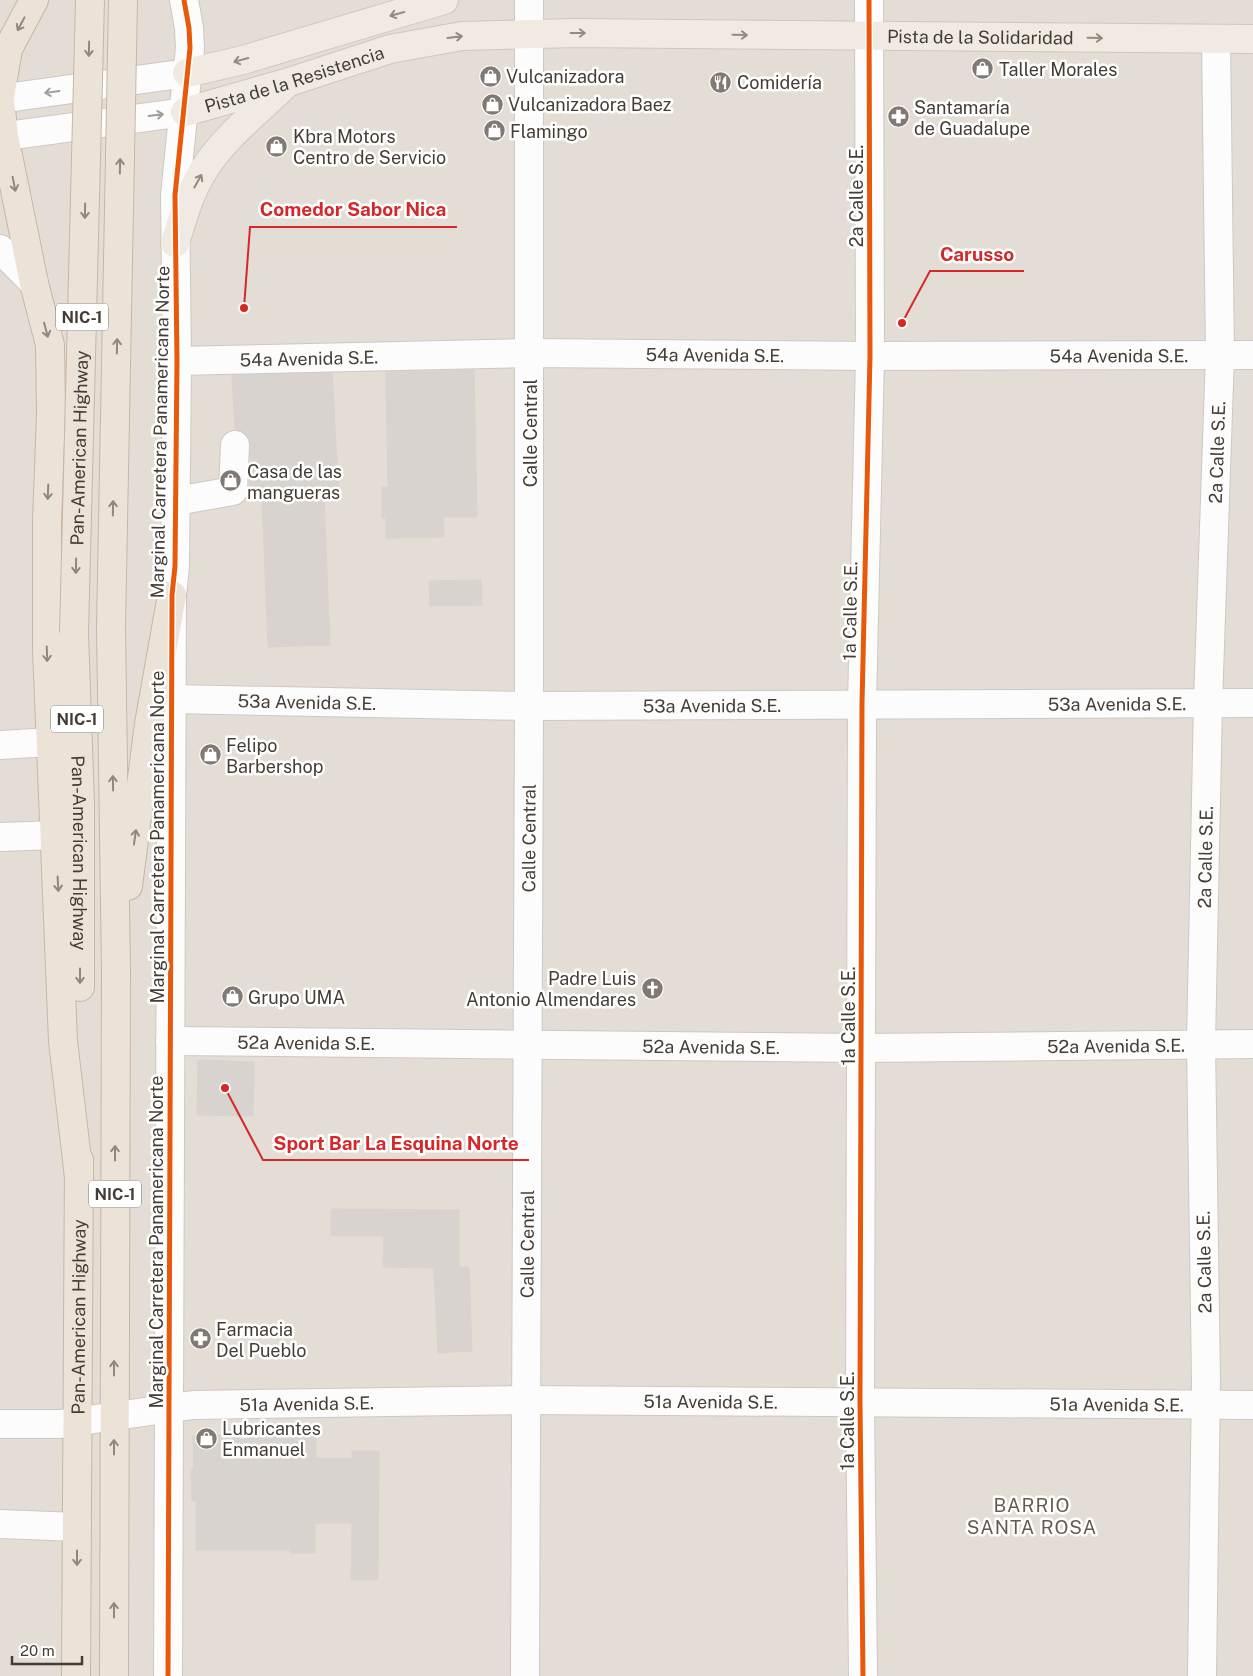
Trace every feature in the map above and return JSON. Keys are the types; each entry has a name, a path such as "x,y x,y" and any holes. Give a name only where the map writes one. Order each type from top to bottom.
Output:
{"highway":[{"path":"34,0 4,51 0,100 2,137 34,283 50,345 51,413 47,522 47,620 51,742 63,1041 79,1177"},
{"name":"Pan-American Highway","path":"76,1676 80,804 74,633 90,0"},
{"name":"Pan-American Highway","path":"114,1676 116,971 111,627 123,0"},
{"path":"116,971 149,724 172,595"}],"main road":[{"name":"Pista de la Resistencia","path":"187,73 242,60 444,0"},
{"name":"Pista de la Resistencia","path":"184,112 286,84 390,49 462,36 529,34"},
{"name":"Pista de la Solidaridad","path":"529,34 1253,39"},
{"path":"175,243 191,194 205,167 224,144 286,84"}],"street":[{"name":"Marginal Carretera Panamericana Norte","path":"168,1676 171,699 172,595 175,566 177,361 175,195 187,73 189,28 184,0"},
{"name":"Calle Central","path":"525,1676 530,353 529,0"},
{"path":"869,0 869,36"},
{"name":"2a Calle S.E.","path":"869,36 870,356"},
{"name":"2a Calle S.E.","path":"1202,1676 1205,1405 1201,1043 1208,703 1220,354 1216,39"},
{"name":"Pista de la Resistencia","path":"0,100 187,73"},
{"name":"Pista de la Resistencia","path":"2,137 184,112"},
{"path":"0,249 34,283"},
{"name":"54a Avenida S.E.","path":"177,361 530,353 870,356 1253,355"},
{"name":"1a Calle S.E.","path":"863,1676 860,1402 862,704 870,356"},
{"path":"176,501 233,491 235,445"},
{"name":"53a Avenida S.E.","path":"171,699 529,706 1253,703"},
{"path":"0,745 51,742"},
{"path":"0,836 56,835"},
{"name":"52a Avenida S.E.","path":"170,1041 862,1048 1201,1043 1253,1044"},
{"name":"51a Avenida S.E.","path":"0,1424 60,1424 192,1405 526,1400 1253,1405"},
{"path":"0,1524 77,1526"}],"shaded area":[{"path":"0,0 1253,0 1253,1676 0,1676"}],"building":[{"path":"474,370 477,517 443,517 444,537 386,538 386,518 382,518 382,487 388,487 386,372"},
{"path":"332,373 339,495 324,496 330,645 268,647 262,499 246,500 249,492 251,445 249,438 244,432 235,429 232,375"},
{"path":"481,580 482,605 430,606 429,581"},
{"path":"198,1060 254,1062 253,1116 197,1115"},
{"path":"331,1209 459,1210 459,1267 469,1267 472,1351 438,1353 434,1268 383,1267 384,1236 331,1236"},
{"path":"241,1434 241,1439 316,1435 316,1458 352,1459 352,1451 379,1451 378,1580 351,1580 352,1523 315,1523 315,1553 290,1553 290,1550 196,1550 196,1501 192,1501 191,1469 194,1469 193,1436"}],"cycle path":[{"path":"168,1676 172,595 175,566 177,361 175,195 190,48 184,0"},
{"path":"863,1676 860,1402 862,704 870,356 869,0"}],"place":[{"name":"Taller Morales","path":"983,69"},
{"name":"Vulcanizadora","path":"490,76"},
{"name":"Comidería","path":"721,82"},
{"name":"Vulcanizadora Baez","path":"492,104"},
{"name":"Santamaría de Guadalupe","path":"898,117"},
{"name":"Flamingo","path":"494,131"},
{"name":"Kbra Motors Centro de Servicio","path":"277,146"},
{"name":"Comedor Sabor Nica","path":"244,308"},
{"name":"Carusso","path":"902,323"},
{"name":"Casa de las mangueras","path":"231,481"},
{"name":"Felipo Barbershop","path":"210,755"},
{"name":"Padre Luis Antonio Almendares","path":"652,988"},
{"name":"Grupo UMA","path":"232,997"},
{"name":"Sport Bar La Esquina Norte","path":"225,1088"},
{"name":"Farmacia Del Pueblo","path":"200,1339"},
{"name":"Lubricantes Enmanuel","path":"206,1438"}],"district":[{"name":"BARRIO SANTA ROSA","path":"1032,1516"}]}
